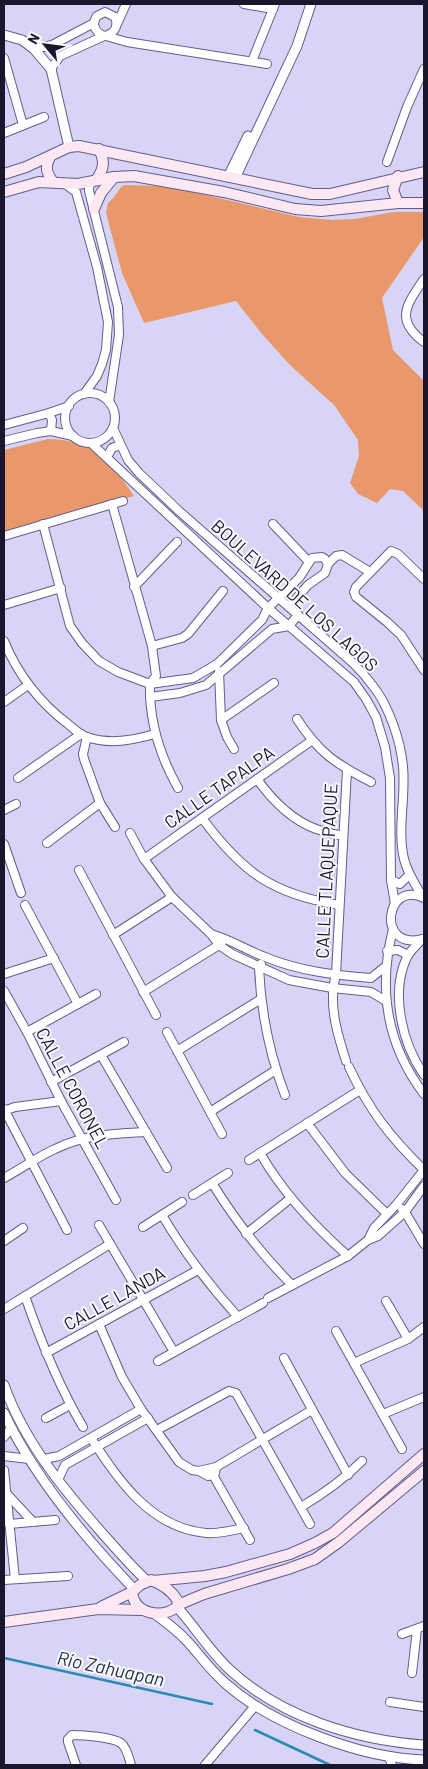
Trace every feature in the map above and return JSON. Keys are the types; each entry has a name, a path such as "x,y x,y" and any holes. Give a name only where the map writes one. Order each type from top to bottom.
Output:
{"main road":[{"path":"4,174 26,167 69,147 79,146 312,194 330,194 398,176 424,172"},
{"path":"95,180 102,171 104,163 103,156 99,150"},
{"path":"50,157 46,165 46,171 58,182"},
{"path":"4,192 39,182 78,184 114,177 134,176 224,192 295,209 321,211 398,203 424,203"},
{"path":"398,176 393,190 398,203"},
{"path":"94,210 101,193 114,177"},
{"path":"98,1609 150,1581 205,1576 226,1572 290,1554 315,1543 333,1532 424,1454"},
{"path":"4,1622 98,1609 142,1610 155,1614 170,1611 204,1594 288,1569 315,1559 340,1542 424,1471"},
{"path":"150,1581 172,1593 178,1601 178,1606"},
{"path":"133,1590 136,1604 142,1610"}],"street":[{"path":"126,4 109,13 105,12 97,16 94,23 98,34 127,42 267,64"},
{"path":"51,69 60,56 114,31 126,4"},
{"path":"244,4 274,6 252,62"},
{"path":"231,178 297,46 311,4"},
{"path":"109,13 115,17 117,25 127,42"},
{"path":"34,50 52,45 94,23"},
{"path":"4,34 22,40 51,69 69,147"},
{"path":"52,45 60,56"},
{"path":"4,58 23,125"},
{"path":"387,162 407,107 424,69"},
{"path":"4,133 44,117"},
{"path":"95,180 89,187 118,307 119,335 109,402"},
{"path":"58,182 76,192 103,292 108,322 106,350 96,376 84,394"},
{"path":"424,279 408,302 406,313 409,328 414,335 424,342"},
{"path":"96,376 104,380 112,380"},
{"path":"84,394 98,394 109,402 115,414 113,428 104,439 91,443 78,440 73,436 68,429 66,413 68,406 75,398 84,394"},
{"path":"4,425 68,406"},
{"path":"49,413 52,420 51,431"},
{"name":"BOULEVARD DE LOS LAGOS","path":"113,428 128,460 139,473 178,511 353,663 374,686 388,712 399,741 404,767 402,842 404,859 409,875 423,897"},
{"path":"4,442 51,431 73,436"},
{"name":"BOULEVARD DE LOS LAGOS","path":"91,443 268,608 354,682 366,699 376,717 385,747 390,778 391,880 394,904 390,916 393,929"},
{"path":"107,457 112,448 120,445"},
{"path":"4,536 124,501"},
{"path":"112,504 152,646 156,676 150,684 150,697 158,747 178,788"},
{"path":"43,524 70,626 82,643 99,661 118,672 150,684 193,678 217,664 262,620 268,608 299,578 312,558 322,556 328,564"},
{"path":"273,524 309,562"},
{"path":"134,587 177,542"},
{"path":"424,579 398,554 391,551 356,587 354,592 356,597 400,635 424,670"},
{"path":"289,607 308,585 325,572 328,564 336,556 342,555 370,572"},
{"path":"4,605 61,588"},
{"path":"152,646 177,640 188,634 223,591"},
{"path":"150,697 180,693 206,685 272,629 288,626 298,615"},
{"path":"262,620 272,629"},
{"path":"243,638 250,647"},
{"path":"4,641 19,672 45,706 84,736 118,741 135,740 155,734"},
{"path":"217,664 220,674 219,705 227,737 234,749"},
{"path":"222,720 274,683"},
{"path":"4,702 28,685"},
{"path":"297,719 311,741 331,759 347,770 371,782"},
{"path":"18,778 84,736"},
{"path":"84,736 84,759 100,803 115,827"},
{"name":"CALLE TAPALPA","path":"144,858 311,741"},
{"name":"CALLE TLAQUEPAQUE","path":"347,770 336,974 332,988 334,1020 347,1064 360,1090 386,1130 424,1170"},
{"path":"257,779 278,805 298,819 315,829 343,836"},
{"path":"47,842 100,803"},
{"path":"4,810 16,804"},
{"path":"202,818 222,844 242,864 262,878 287,892 339,905"},
{"path":"130,833 144,858 172,897 211,934 219,945 232,954 259,968 289,980 332,988 371,992 386,1001"},
{"path":"4,844 21,893"},
{"path":"79,870 156,1015"},
{"path":"4,875 13,871"},
{"path":"391,880 400,884 409,875"},
{"path":"394,904 400,898 407,895 415,894 423,897"},
{"path":"113,935 172,897"},
{"path":"25,905 78,1004"},
{"path":"423,938 416,940 402,938 393,929 387,951 384,980 390,1025 406,1066 424,1094"},
{"path":"211,934 225,938 236,945 292,967 371,978 386,966"},
{"path":"143,992 219,945 225,938"},
{"path":"423,938 408,955 402,972 399,993 402,1019 415,1061 424,1075"},
{"path":"387,951 398,950 408,955"},
{"path":"264,957 259,968 267,1040 285,1095"},
{"path":"4,974 54,958"},
{"path":"371,978 371,992"},
{"name":"CALLE CORONEL","path":"4,991 27,1032 61,1101 116,1200"},
{"path":"27,1032 96,994"},
{"path":"177,1051 261,999"},
{"path":"167,1032 222,1134"},
{"path":"51,1082 124,1042"},
{"path":"102,1055 167,1168"},
{"path":"406,1066 415,1061"},
{"path":"210,1112 276,1070"},
{"path":"248,1160 360,1090"},
{"path":"61,1101 22,1106 4,1111 68,1230"},
{"path":"308,1123 345,1173 387,1214"},
{"path":"4,1178 54,1149 82,1138 101,1134 146,1132"},
{"path":"260,1153 273,1176 291,1198 319,1229 348,1256"},
{"path":"368,1240 374,1228 396,1205 424,1170"},
{"path":"193,1195 228,1173"},
{"path":"212,1183 246,1234 276,1269 292,1284"},
{"path":"158,1361 238,1317 292,1284 348,1256 368,1240 378,1236 405,1212 424,1186"},
{"path":"246,1234 291,1198"},
{"path":"143,1227 182,1202"},
{"path":"396,1205 405,1212 424,1241"},
{"path":"162,1215 177,1241 198,1270 238,1317"},
{"path":"99,1225 174,1352"},
{"path":"4,1239 23,1228"},
{"path":"4,1309 110,1244"},
{"name":"CALLE LANDA","path":"46,1353 198,1270"},
{"path":"25,1296 46,1353 70,1405 84,1427"},
{"path":"386,1301 408,1339"},
{"path":"99,1324 122,1377 141,1409 179,1462 192,1470 213,1476"},
{"path":"354,1363 408,1339 424,1327"},
{"path":"336,1331 402,1449"},
{"path":"284,1358 348,1475"},
{"path":"4,1385 7,1406 58,1480 79,1507 134,1569 150,1581"},
{"path":"157,1430 233,1390 264,1439 310,1524"},
{"path":"382,1414 424,1397"},
{"path":"46,1418 70,1405"},
{"path":"44,1460 58,1456 141,1409"},
{"path":"199,1471 216,1467 312,1410"},
{"path":"4,1413 28,1459 84,1534 133,1590"},
{"path":"58,1480 66,1465 148,1418"},
{"path":"4,1437 11,1428"},
{"path":"91,1438 132,1495 153,1514 191,1531 207,1533 244,1528"},
{"path":"4,1456 28,1459"},
{"path":"58,1456 66,1465"},
{"path":"301,1507 328,1491 362,1461"},
{"path":"213,1476 216,1467"},
{"path":"4,1470 15,1579"},
{"path":"213,1476 250,1540"},
{"path":"6,1494 33,1522"},
{"path":"69,1515 79,1507"},
{"path":"9,1524 55,1520"},
{"path":"84,1534 95,1525"},
{"path":"4,1580 68,1576"},
{"path":"178,1606 211,1650 228,1668 261,1694 313,1720 337,1729 393,1743 424,1745"},
{"path":"155,1614 174,1628 218,1677 241,1697 255,1706 304,1730 391,1761 412,1763 424,1760"},
{"path":"402,1634 421,1627"},
{"path":"412,1673 421,1627"},
{"path":"202,1658 211,1650"},
{"path":"218,1677 228,1668"},
{"path":"390,1702 424,1707"},
{"path":"205,1765 255,1706"},
{"path":"76,1765 68,1742 69,1736 72,1735 114,1740 122,1743 131,1765"}],"shaded area":[{"path":"124,185 162,186 299,217 332,220 355,219 393,212 424,212 424,237 382,298 393,350 424,381 424,538 423,510 403,491 390,489 377,503 358,494 350,483 359,456 358,440 334,405 290,365 236,301 144,323 122,273 106,213 108,203"},
{"path":"48,439 78,443 99,454 117,472 134,496 4,533 4,450"}],"waterway":[{"name":"Río Zahuapan","path":"4,1658 212,1704"},
{"name":"Río Zahuapan","path":"255,1730 330,1765"}]}
